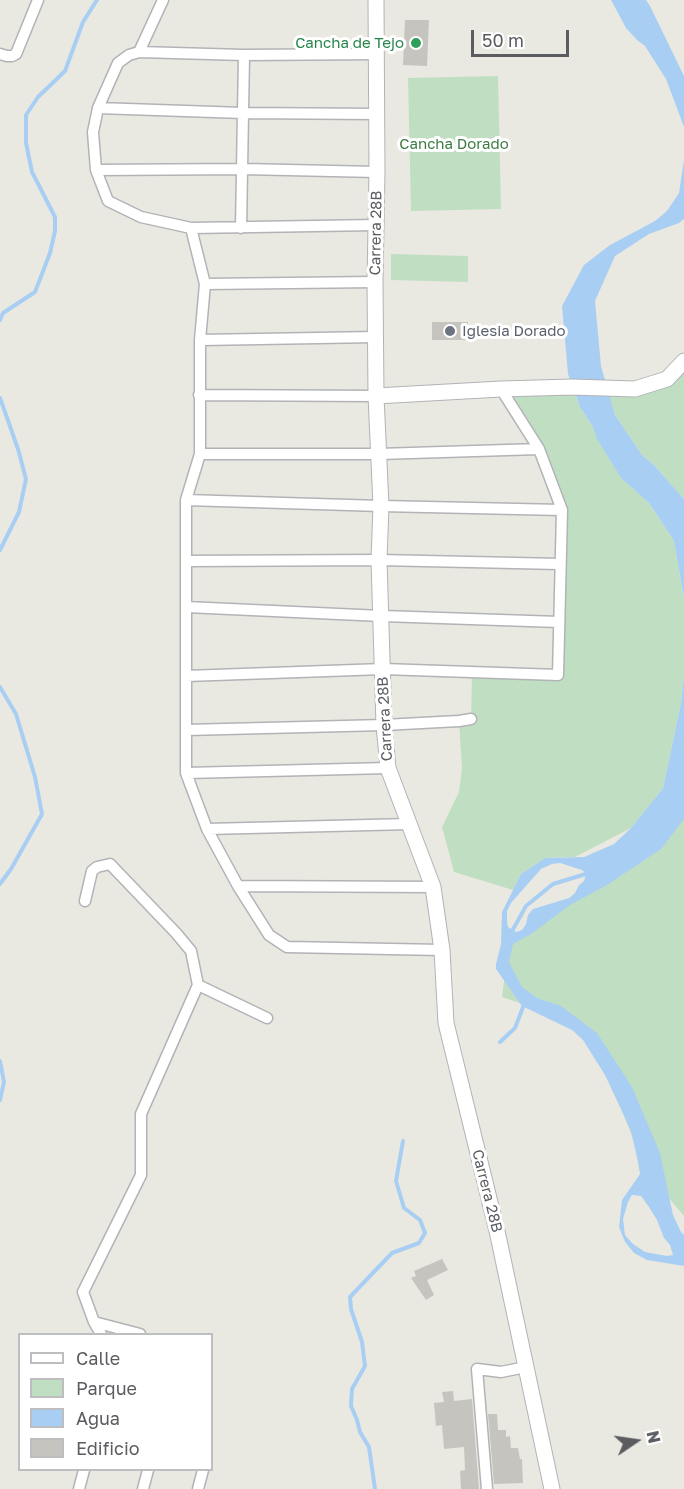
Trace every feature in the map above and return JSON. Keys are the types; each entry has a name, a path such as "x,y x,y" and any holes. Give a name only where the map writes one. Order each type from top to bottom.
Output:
{"street":[{"path":"0,54 12,56 16,54 38,0"},
{"path":"139,52 163,0"},
{"name":"Carrera 28B","path":"376,0 376,396 381,506 379,560 382,669 388,768 434,887 442,950 446,1023 497,1231 552,1489"},
{"path":"376,225 191,228 141,217 108,201 96,170 93,132 98,108 118,63 129,55 139,52 244,55 377,54"},
{"path":"241,228 244,55"},
{"path":"98,108 376,114"},
{"path":"96,170 243,169 377,172"},
{"path":"191,228 205,284 200,340 200,454 186,500 186,773 207,829 238,886 269,935 287,947 442,950"},
{"path":"205,284 375,282"},
{"path":"200,340 376,337"},
{"path":"199,395 376,396 501,388 635,389 667,379 684,361"},
{"path":"186,676 382,669 558,675 562,510 539,448 501,388"},
{"path":"200,454 379,454 539,448"},
{"path":"186,500 562,510"},
{"path":"187,561 379,560 560,564"},
{"path":"186,607 559,622"},
{"path":"186,730 384,725 471,719"},
{"path":"186,773 388,768"},
{"path":"207,829 410,824"},
{"path":"85,901 92,871 97,867 110,864 191,951 198,985 141,1114 141,1175 83,1292 100,1333"},
{"path":"238,886 434,887"},
{"path":"198,985 267,1018"},
{"path":"94,1322 133,1333"},
{"path":"487,1489 477,1370 501,1372 526,1366"},
{"path":"79,1489 84,1471"},
{"path":"143,1489 148,1471"},
{"path":"198,1489 203,1471"}],"green space":[{"name":"Cancha Dorado","path":"498,76 501,209 411,211 408,78"},
{"path":"391,254 468,256 468,282 391,280"},
{"path":"684,361 684,499 642,455 615,415 606,388 635,389"},
{"path":"572,387 580,407 621,478 649,503 674,541 684,598 684,675 681,703 663,788 631,828 575,857 545,858 521,874 513,890 454,872 442,827 459,792 462,768 459,721 471,718 472,672 558,675 562,510 539,449 501,389"},
{"path":"684,815 684,1216 646,1171 588,1026 502,997 509,943"}],"water":[{"path":"611,0 646,0 650,6 684,76 684,127 666,79 645,46 626,28"},
{"path":"684,160 684,219 649,234 615,256 595,301 601,366 615,415 642,455 684,499 684,598 674,541 649,503 621,478 580,407 568,374 562,306 584,265 610,245 655,221 667,211 679,193"},
{"path":"684,675 684,819 661,849 607,885 570,905 531,934 513,944 509,962 522,987 537,998 561,1006 597,1033 632,1087 660,1153 673,1215 684,1235 684,1266 647,1260 634,1253 625,1242 619,1227 622,1200 640,1174 631,1131 605,1075 583,1040 572,1030 522,1006 496,969 501,944 502,912 521,874 545,858 584,857 614,844 631,828 663,788 681,703","holes":["560,863 582,870 586,874 575,893 569,898 533,909 522,930 516,932 508,927 507,911 511,903 541,869","632,1195 641,1196 649,1207 673,1255 645,1252 625,1235 623,1219"]}],"building":[{"name":"Cancha de Tejo","path":"405,20 429,20 427,66 403,65"},
{"name":"Iglesia Dorado","path":"432,322 468,322 468,340 432,340"},
{"path":"442,1259 448,1270 427,1280 434,1295 426,1300 411,1278 416,1276 414,1271"},
{"path":"453,1391 454,1401 472,1399 479,1489 461,1489 460,1471 465,1470 464,1447 444,1449 442,1425 436,1426 434,1403 444,1402 442,1392"},
{"path":"488,1414 497,1414 498,1430 506,1430 506,1437 510,1436 511,1448 518,1448 520,1459 522,1459 523,1483 494,1484"}],"waterway":[{"path":"0,320 3,313 35,292 50,253 55,231 55,217 32,172 26,143 26,115 38,97 65,71 83,22 97,0"},
{"path":"0,398 26,479 19,512 0,550"},
{"path":"0,687 16,714 35,777 42,814 0,884"},
{"path":"511,933 526,906 553,884 589,873"},
{"path":"500,1042 515,1028 525,1002"},
{"path":"0,1061 4,1082 0,1100"},
{"path":"375,1489 369,1447 360,1432 351,1406 352,1389 365,1366 362,1342 351,1309 350,1297 392,1253 419,1243 425,1233 420,1220 404,1208 396,1181 403,1141"}],"place":[{"name":"Cancha de Tejo","path":"416,43"},
{"name":"Iglesia Dorado","path":"450,331"}]}
